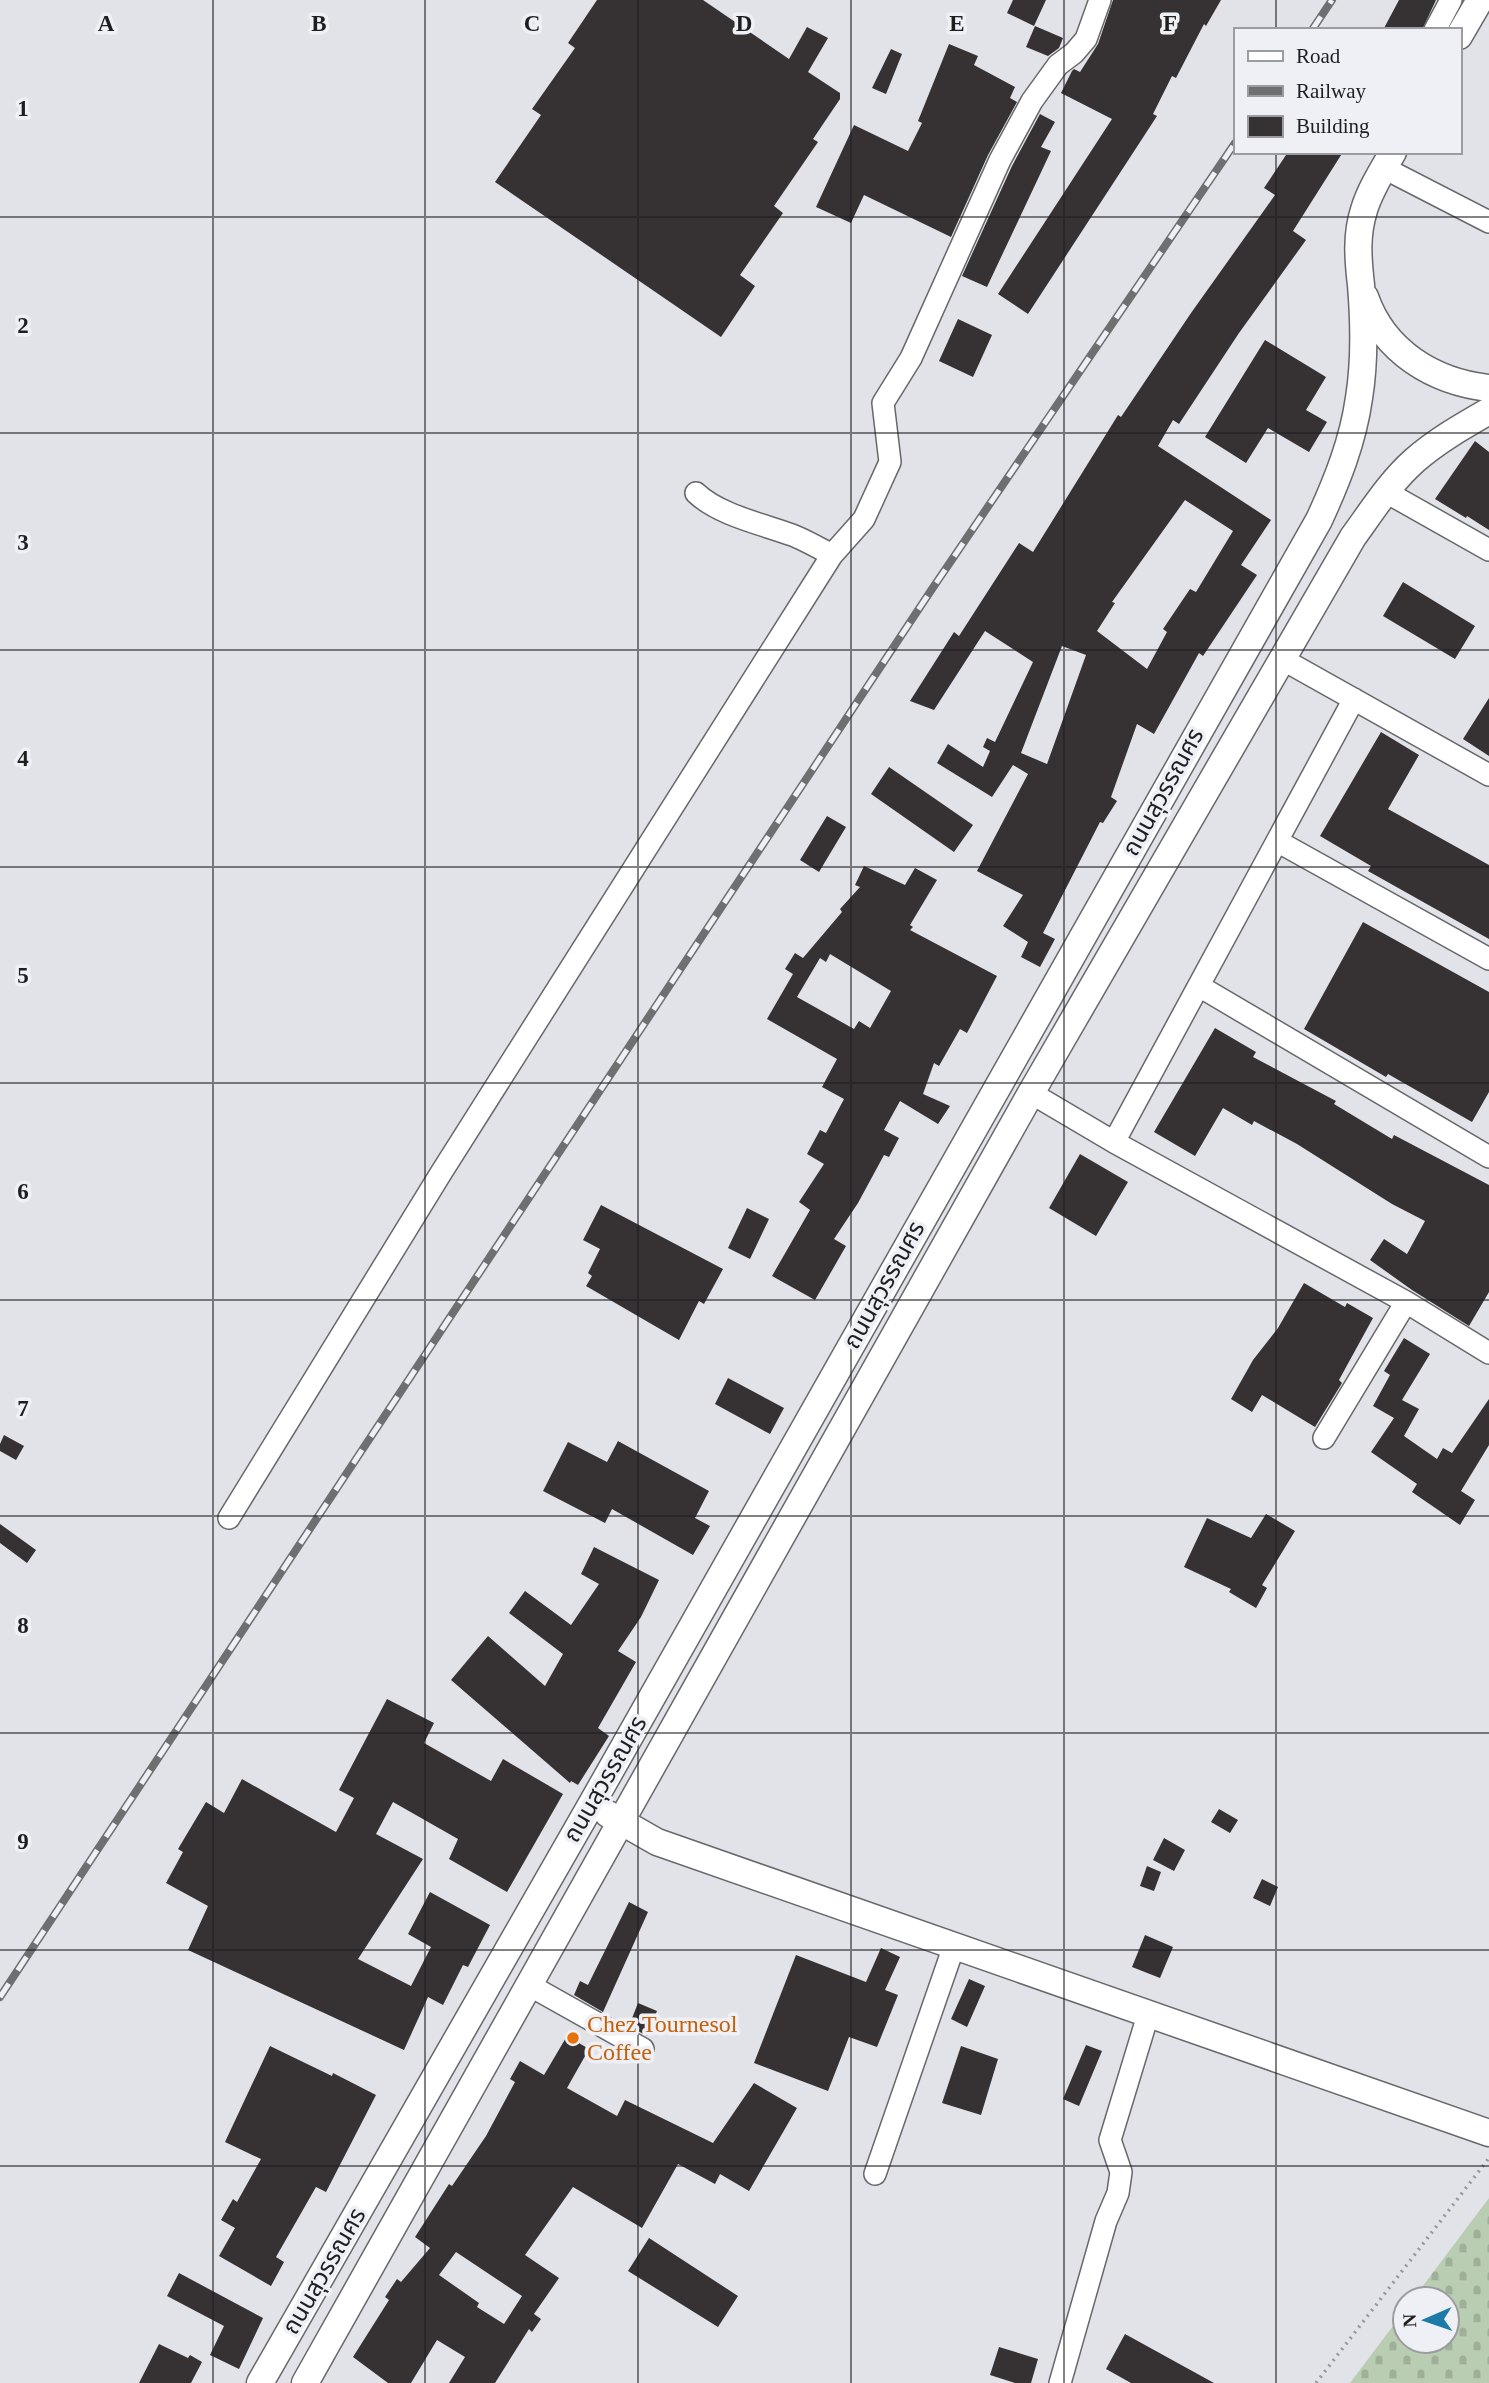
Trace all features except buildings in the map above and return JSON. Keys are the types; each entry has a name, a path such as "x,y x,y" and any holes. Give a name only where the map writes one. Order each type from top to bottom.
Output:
{"main road":[{"path":"1461,33 1480,0"},
{"name":"ถนนสุวรรณศร","path":"260,2383 591,1805 1319,520 1351,438 1359,397 1363,342 1357,242 1364,210 1388,160"},
{"path":"1361,283 1376,320 1394,345 1428,372 1465,386 1489,388"},
{"name":"ถนนสุวรรณศร","path":"305,2383 1031,1093 1353,537 1385,492 1414,461 1489,411"},
{"path":"591,1805 657,1842 1489,2133"}],"street":[{"path":"229,1518 441,1173 832,555 864,519 890,462 883,403 911,358 1000,160 1032,101 1058,65 1086,39 1100,0"},
{"path":"1436,28 1451,0"},
{"path":"1388,160 1489,222"},
{"path":"1385,492 1489,550"},
{"path":"695,493 705,502 793,535 832,555"},
{"path":"1283,659 1489,775"},
{"path":"1114,1142 1354,699"},
{"path":"1277,841 1489,959"},
{"path":"1199,986 1489,1157"},
{"path":"1031,1093 1114,1142 1486,1344"},
{"path":"1324,1438 1406,1302"},
{"path":"874,2174 954,1946"},
{"path":"529,1984 643,2049"},
{"path":"1060,2383 1106,2221 1118,2193 1121,2172 1110,2140 1148,2015"}],"path":[{"path":"1316,2383 1489,2158"}],"green space":[{"path":"1489,2198 1489,2383 1350,2383 1391,2329 1391,2355 1461,2355 1461,2285 1424,2285"}],"railway":[{"path":"1313,28 1332,0"},
{"path":"0,1997 932,589 1234,144"}],"place":[{"name":"Chez Tournesol Coffee","path":"573,2038"}]}
